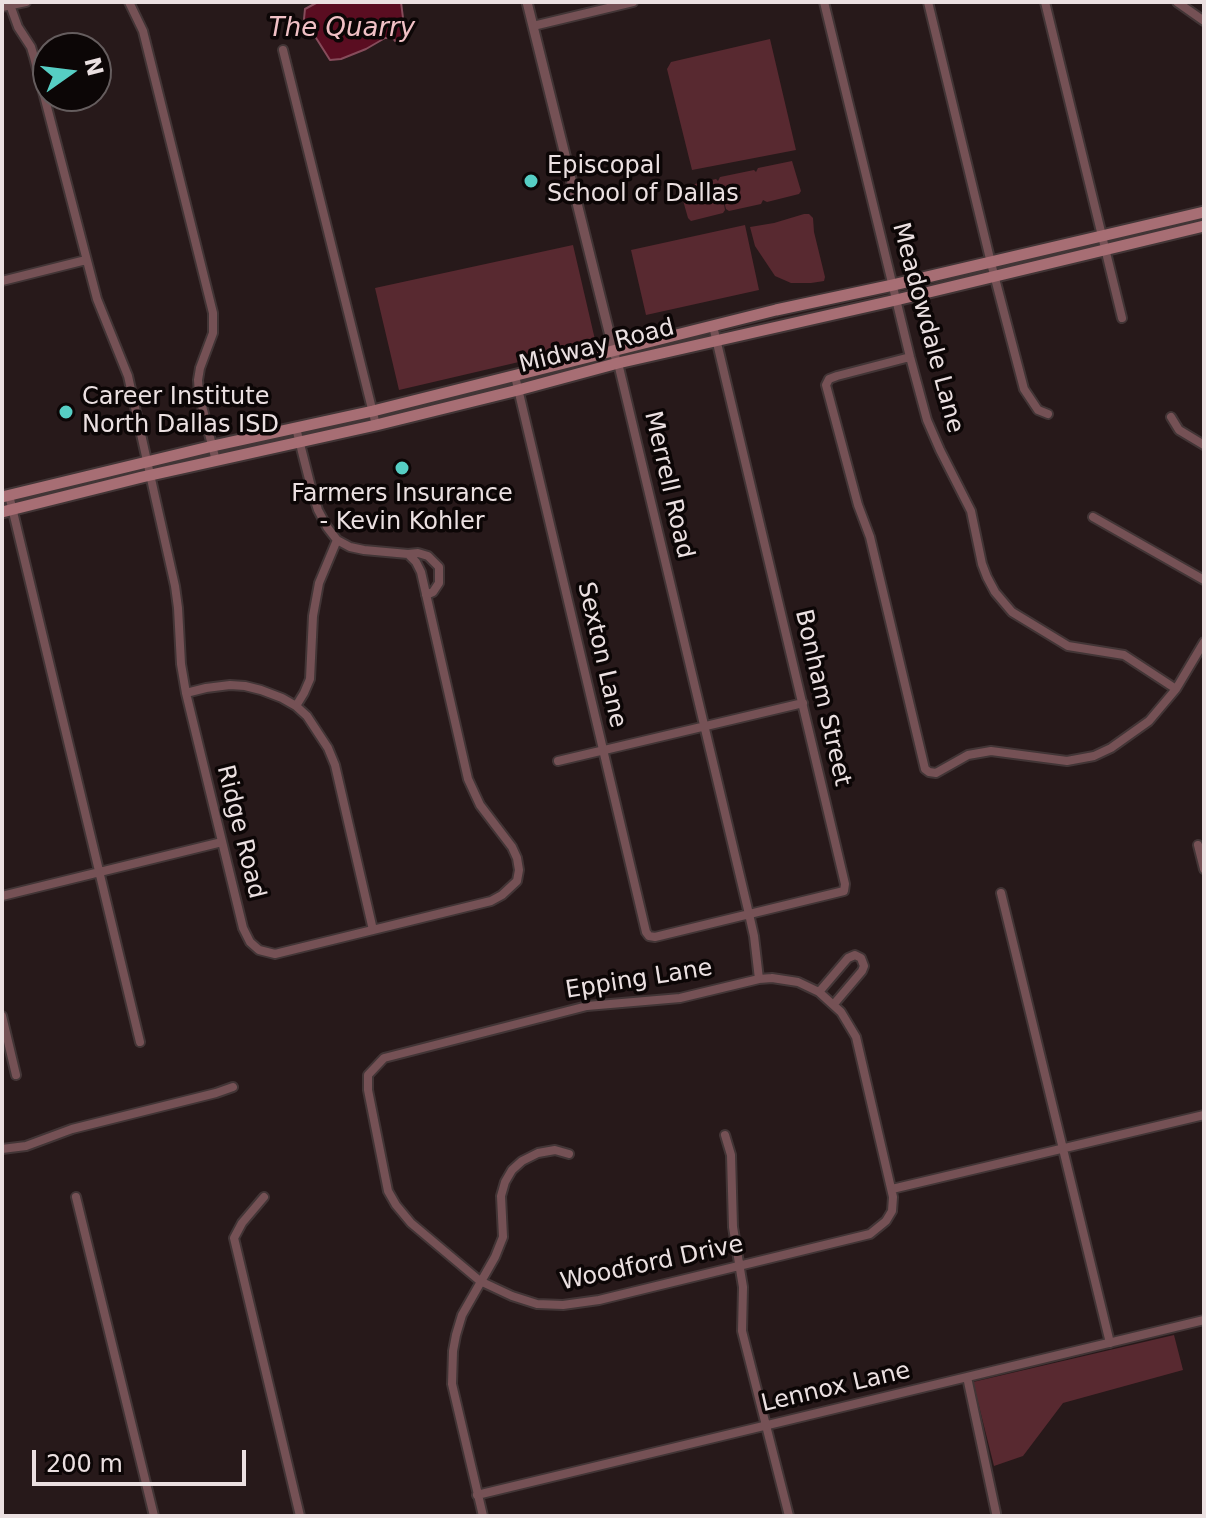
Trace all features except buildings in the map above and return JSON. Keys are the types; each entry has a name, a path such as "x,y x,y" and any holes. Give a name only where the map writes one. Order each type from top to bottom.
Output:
{"main road":[{"name":"Midway Road","path":"6,496 373,411 776,310 1202,213"},
{"name":"Midway Road","path":"7,511 376,425 618,363 1203,229"},
{"path":"428,397 431,411"},
{"path":"44,487 47,501"}],"street":[{"path":"7,5 26,2"},
{"path":"129,2 143,31 213,313 213,333 198,380 216,461"},
{"name":"Merrell Road","path":"527,2 618,363 749,914 759,979"},
{"path":"533,26 633,2"},
{"name":"Meadowdale Lane","path":"824,2 927,420 971,511 982,564 995,592 1012,612 1068,646 1124,655 1176,689"},
{"path":"928,2 1024,389 1038,410 1048,414"},
{"path":"1045,2 1122,318"},
{"path":"1177,2 1204,21"},
{"name":"Ridge Road","path":"7,5 31,47 97,299 128,376 177,597 186,693 243,928 250,942 259,950 275,954 491,901 517,881 519,870 512,847 480,805 468,779 426,595"},
{"path":"283,50 376,425"},
{"path":"1202,213 1203,229"},
{"path":"2,281 86,260"},
{"name":"Bonham Street","path":"655,937 844,891 845,884 713,326"},
{"path":"910,357 837,376 829,379 826,385 858,505 870,537 925,769 936,773 968,755 991,751 1067,761 1094,756 1149,721 1176,689 1203,647"},
{"name":"Sexton Lane","path":"515,376 646,932 655,937"},
{"path":"1171,417 1179,430 1204,445"},
{"path":"296,428 318,510 337,540 364,550 418,553 428,556 439,567 439,583 433,592 426,595 421,572 408,554"},
{"path":"6,496 7,511 140,1042"},
{"path":"1093,517 1204,580"},
{"path":"296,706 310,679 313,616 319,583 337,540"},
{"path":"186,693 230,685 245,686 296,706 307,716 335,765 373,930"},
{"path":"558,761 803,703"},
{"path":"2,896 222,842"},
{"path":"1198,845 1204,869"},
{"path":"1001,893 1110,1343"},
{"path":"819,992 848,958 855,955 861,958 864,961 862,971 834,1004"},
{"name":"Epping Lane","path":"395,1055 587,1006 680,998 759,979 798,982 819,992 834,1004 856,1037 892,1189"},
{"path":"2,1016 16,1075"},
{"name":"Woodford Drive","path":"395,1055 384,1058 368,1075 368,1090 388,1191 411,1223 480,1281 537,1304 563,1305 599,1300 870,1234 892,1211 892,1189"},
{"path":"2,1149 26,1146 61,1132 233,1087"},
{"path":"892,1189 1204,1115"},
{"path":"725,1135 731,1155 733,1227 743,1287 742,1331 789,1516"},
{"path":"483,1516 452,1384 453,1351 462,1315 503,1237 501,1196 512,1170 538,1153 555,1150 569,1154"},
{"path":"76,1197 154,1516"},
{"path":"264,1197 242,1223 234,1238 300,1516"},
{"name":"Lennox Lane","path":"477,1495 1204,1320"},
{"path":"967,1377 996,1513"}],"shaded area":[{"path":"770,39 796,150 692,170 667,69 671,62"},
{"path":"792,161 801,191 799,194 767,202 763,200 761,204 729,211 723,198 723,213 691,221 688,218 680,190 682,187 718,181 720,177 756,172 758,168"},
{"path":"804,214 813,218 825,277 824,281 791,283 775,276 755,246 750,227"},
{"path":"745,225 759,290 646,315 631,250"},
{"path":"573,245 596,344 399,390 375,288"},
{"path":"1174,1335 1183,1370 1063,1403 1023,1456 994,1466 973,1382"}],"water":[{"name":"The Quarry","path":"318,2 401,2 402,38 395,41 385,38 341,59 330,60 304,19 305,9"}],"place":[{"name":"Episcopal School of Dallas","path":"531,181"},
{"name":"Career Institute North Dallas ISD","path":"66,412"},
{"name":"Farmers Insurance - Kevin Kohler","path":"402,468"}]}
